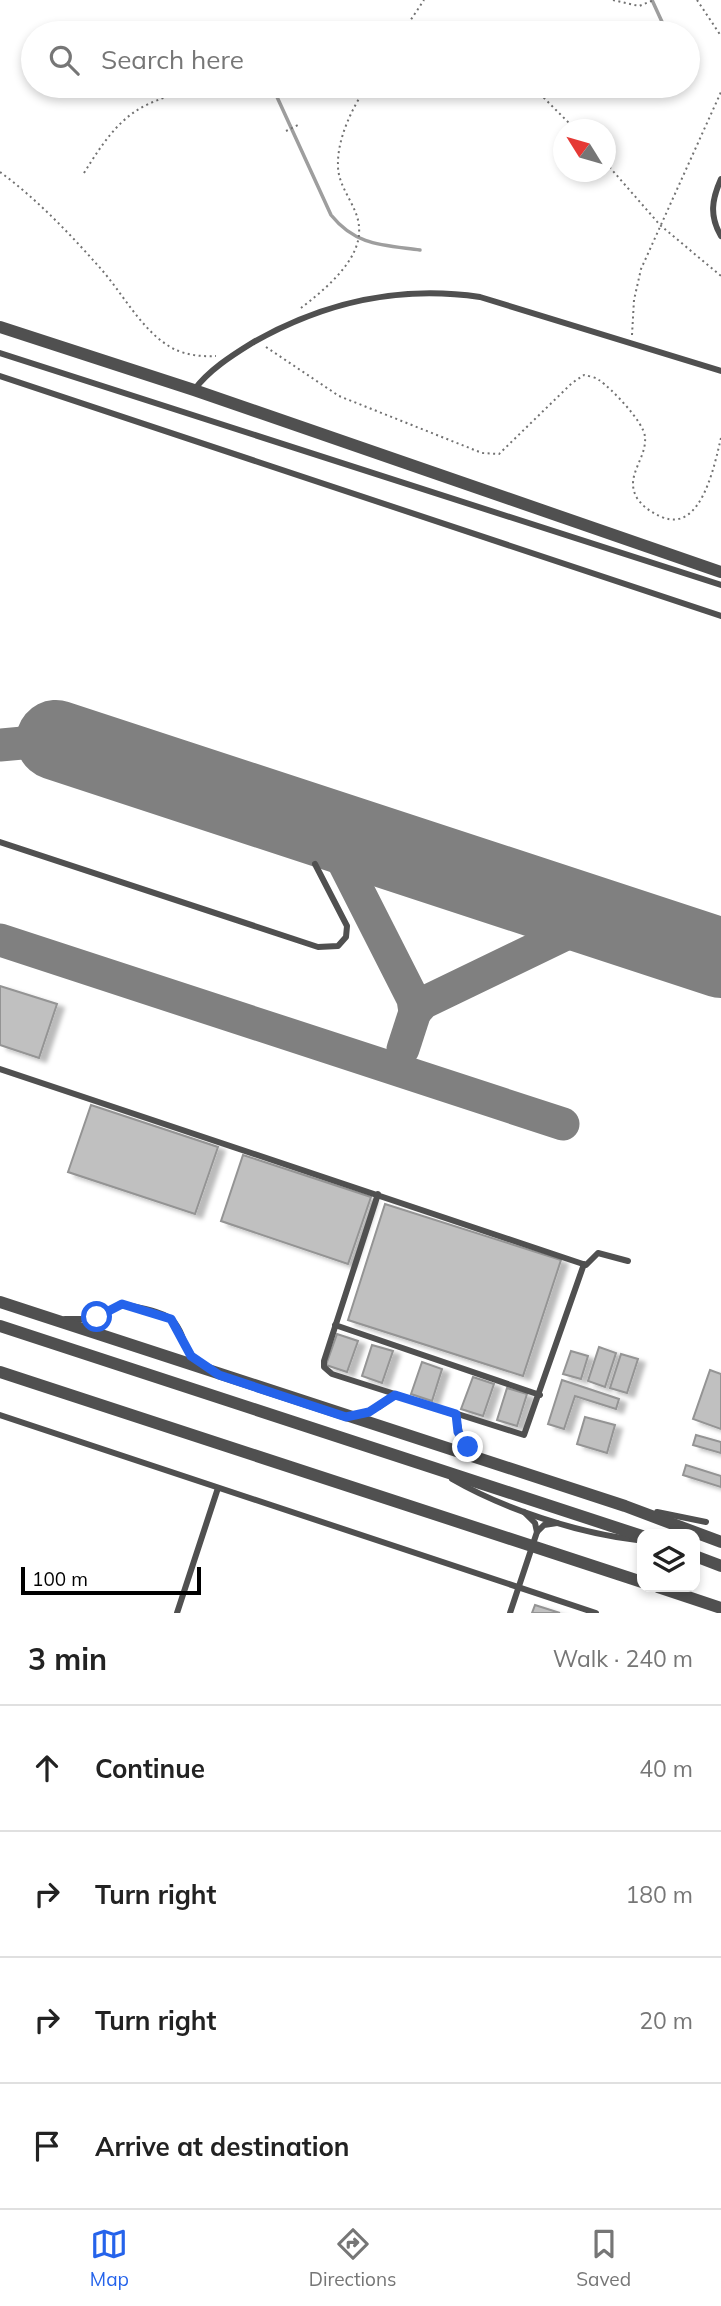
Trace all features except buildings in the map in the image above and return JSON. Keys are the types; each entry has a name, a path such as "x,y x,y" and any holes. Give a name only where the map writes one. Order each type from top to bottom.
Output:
{"street":[{"path":"0,327 194,390 721,572"},
{"path":"0,1302 625,1506 721,1542"},
{"path":"0,1326 637,1536"},
{"path":"0,1372 637,1580"},
{"path":"700,1558 721,1566"},
{"path":"673,1592 721,1608"}],"lane":[{"path":"721,179 714,195 712,214 721,236"},
{"path":"194,390 203,378 235,353 302,318 336,305 408,291 480,297 721,371"},
{"path":"0,353 721,585"},
{"path":"0,376 721,615"},
{"path":"0,842 318,947 338,946 345,937 347,926 314,864"},
{"path":"0,1069 584,1264 590,1264 598,1253 628,1261"},
{"path":"378,1194 324,1361 326,1370 395,1395 524,1434 540,1395 584,1264"},
{"path":"43,1316 88,1320 122,1304 168,1317 176,1324 187,1352 219,1375"},
{"path":"335,1325 540,1395"},
{"path":"346,1417 369,1412 395,1395"},
{"path":"456,1414 461,1438 487,1462"},
{"path":"0,1415 596,1613"},
{"path":"433,1468 483,1497 603,1536 637,1538"},
{"path":"177,1613 218,1488"},
{"path":"625,1506 706,1522"},
{"path":"516,1508 529,1515 537,1532"},
{"path":"510,1613 537,1532 544,1525 565,1523"}],"path":[{"path":"410,21 424,0"},
{"path":"614,0 627,5 648,4 654,0"},
{"path":"697,0 721,36"},
{"path":"632,344 634,300 641,269 721,92"},
{"path":"84,173 108,134 131,113 163,98"},
{"path":"299,310 334,278 356,248 359,226 338,167 341,141 359,98"},
{"path":"544,98 565,119"},
{"path":"286,131 300,124"},
{"path":"0,172 61,226 102,270 152,332 174,349 204,357 235,353"},
{"path":"616,174 660,225 721,276"},
{"path":"256,341 340,396 482,453 499,454 506,449 572,383 584,375 598,379 639,420 646,437 632,480 637,497 650,512 669,520 684,517 708,489 721,438"}],"waterway":[{"path":"652,0 662,21"},
{"path":"277,98 331,215 340,225 350,233 371,242 420,250"}],"taxiway":[{"path":"0,745 56,740"},
{"path":"318,825 334,843 413,999 415,1012 423,1003 585,925 609,921"},
{"path":"0,940 563,1124"},
{"path":"712,955 721,960"},
{"path":"403,1049 415,1012"}],"runway":[{"path":"56,740 721,958"}],"route":[{"path":"97,1317 114,1305 122,1304 168,1317 176,1324 181,1343 187,1352 219,1375 346,1417 369,1412 395,1395 456,1414 458,1432 468,1447"}]}
